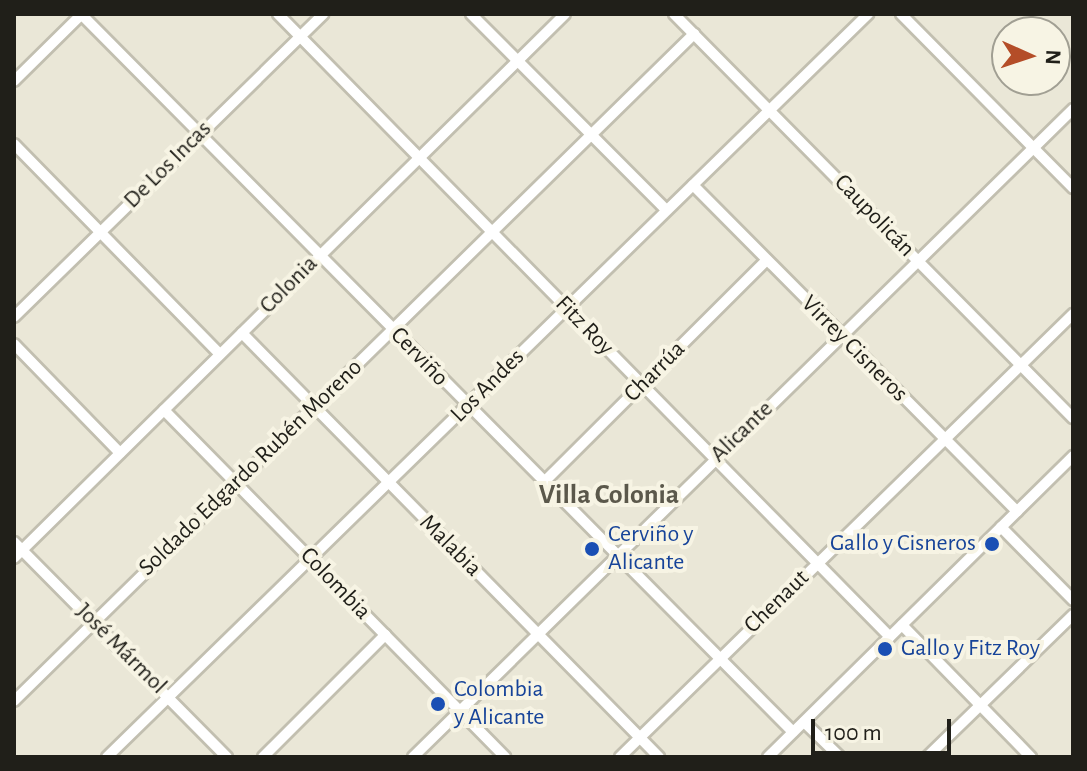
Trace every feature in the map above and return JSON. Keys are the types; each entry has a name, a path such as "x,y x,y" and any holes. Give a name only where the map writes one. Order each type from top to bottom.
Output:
{"street":[{"path":"14,81 82,14"},
{"name":"Cerviño","path":"82,14 616,557 793,732"},
{"name":"Fitz Roy","path":"278,14 890,637"},
{"name":"De Los Incas","path":"14,317 323,14"},
{"path":"471,14 666,210"},
{"name":"Colonia","path":"17,550 164,410 565,14"},
{"name":"Caupolicán","path":"674,14 1073,418"},
{"name":"Los Andes","path":"107,757 868,14"},
{"path":"901,14 1073,188"},
{"name":"Soldado Edgardo Rubén Moreno","path":"14,701 694,34"},
{"name":"Alicante","path":"413,757 1073,109"},
{"path":"14,144 220,354"},
{"name":"Virrey Cisneros","path":"693,185 943,440 1017,511"},
{"name":"Charrúa","path":"543,483 767,260"},
{"name":"Chenaut","path":"620,757 1073,314"},
{"name":"Malabia","path":"242,333 659,757"},
{"path":"14,344 120,453"},
{"name":"Colombia","path":"164,410 505,757"},
{"path":"768,757 1073,456"},
{"path":"1001,527 1073,600"},
{"name":"José Mármol","path":"17,550 95,621 227,757"},
{"path":"927,757 1073,615"},
{"path":"902,625 1031,757"},
{"path":"263,757 385,635"},
{"path":"804,722 840,757"}],"place":[{"name":"Gallo y Cisneros","path":"992,544"},
{"name":"Cerviño y Alicante","path":"592,549"},
{"name":"Gallo y Fitz Roy","path":"885,649"},
{"name":"Colombia y Alicante","path":"438,704"}],"district":[{"name":"Villa Colonia","path":"609,495"}]}
